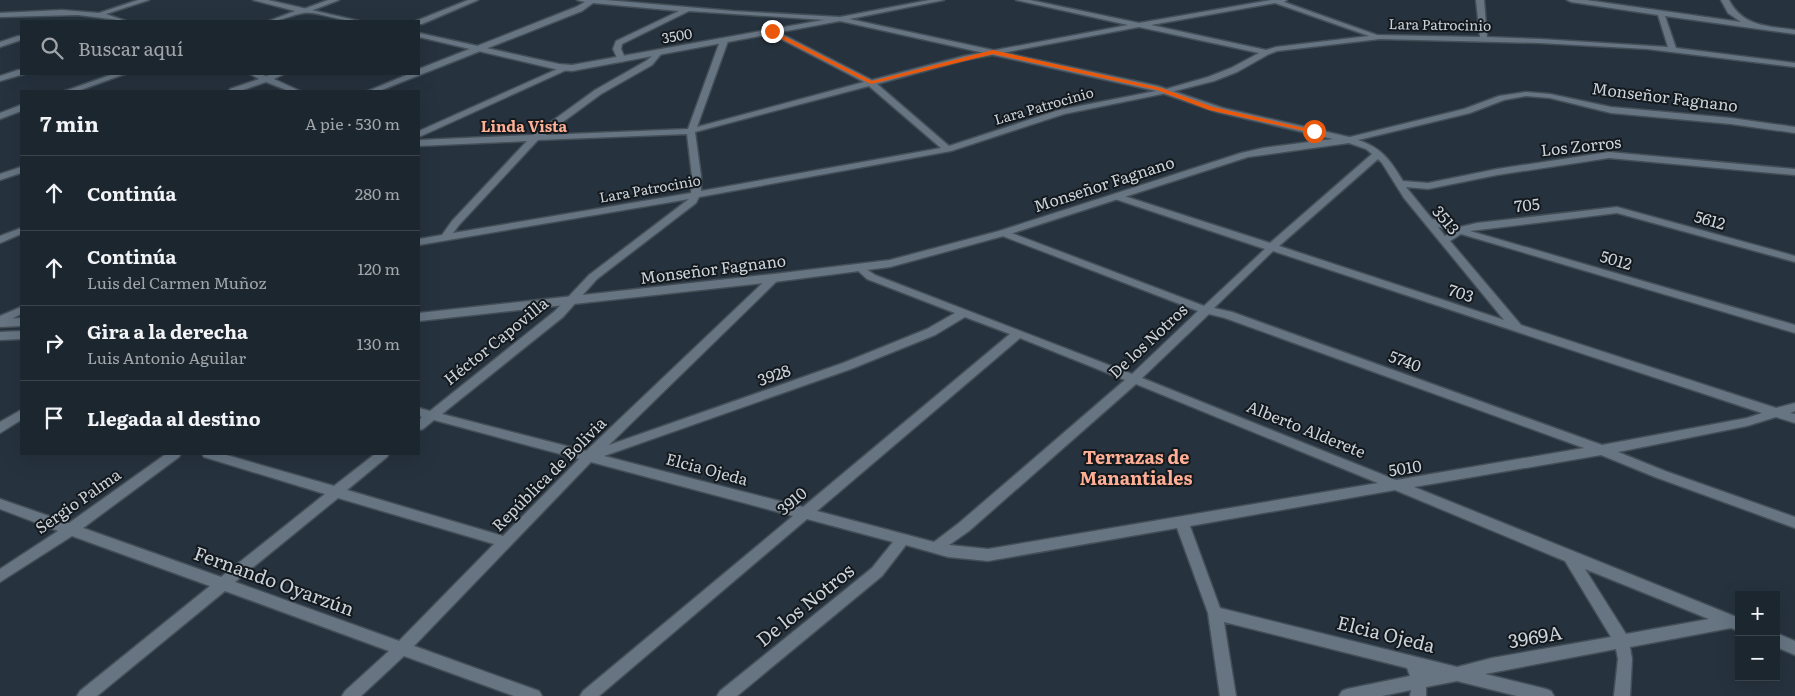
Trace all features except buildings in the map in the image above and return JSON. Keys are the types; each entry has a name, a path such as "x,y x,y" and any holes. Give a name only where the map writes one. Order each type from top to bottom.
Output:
{"street":[{"path":"79,20 145,0"},
{"path":"257,0 350,20"},
{"path":"277,20 335,0"},
{"path":"420,22 474,0"},
{"path":"581,0 620,1 733,13 840,19 1167,91 1212,108 1349,140"},
{"name":"3500","path":"420,35 567,68 622,60 940,0"},
{"path":"1020,0 1266,52"},
{"path":"420,143 691,131 993,52 1278,0 1380,37"},
{"path":"1480,0 1484,40"},
{"path":"1571,0 1611,3 1661,13 1795,32"},
{"path":"1725,0 1731,11 1751,26"},
{"path":"420,72 579,8 592,1"},
{"path":"622,60 617,49 619,43 690,9"},
{"path":"1718,21 1727,16 1731,11"},
{"path":"1661,13 1672,49"},
{"path":"0,15 100,14 120,20"},
{"path":"772,31 871,83 948,149"},
{"name":"Lara Patrocinio","path":"420,242 696,195 948,149 1062,112 1167,91 1222,75 1266,52 1380,37 1614,44 1672,49 1795,65"},
{"path":"0,45 20,38"},
{"path":"696,195 691,131 724,41"},
{"path":"444,239 455,223 534,139 598,92 649,63 658,53"},
{"path":"420,134 567,68"},
{"path":"0,79 20,72"},
{"path":"73,90 118,75"},
{"path":"256,75 293,90"},
{"path":"236,90 277,75"},
{"path":"375,90 412,75"},
{"name":"Monseñor Fagnano","path":"420,317 571,302 860,268 915,258 1003,233 1245,155 1349,140 1466,111 1502,98 1526,94 1550,96 1611,110 1731,121 1795,130"},
{"path":"0,116 20,108"},
{"name":"3513","path":"1349,140 1369,147 1386,160 1407,196 1517,328"},
{"name":"De los Notros","path":"936,548 964,527 1134,379 1271,248 1378,154"},
{"name":"Los Zorros","path":"1401,184 1428,186 1497,172 1609,155 1795,172"},
{"path":"0,177 20,170"},
{"name":"Héctor Capovilla","path":"420,425 559,314 593,277 693,201 696,195"},
{"name":"703","path":"1118,197 1795,418"},
{"name":"705","path":"1444,241 1460,230 1477,226 1616,210"},
{"name":"5612","path":"1616,210 1795,259"},
{"name":"5012","path":"1428,222 1795,329"},
{"path":"0,232 20,231"},
{"path":"0,240 20,231"},
{"name":"5740","path":"1003,233 1191,306 1247,322 1602,450 1660,474 1795,524"},
{"name":"Alberto Alderete","path":"860,268 871,277 1134,379 1735,624"},
{"name":"República de Bolivia","path":"350,696 402,648 589,456 774,278"},
{"path":"0,322 20,311"},
{"name":"3928","path":"589,456 847,366 922,336 964,312"},
{"path":"0,322 20,322"},
{"name":"3910","path":"588,696 1019,333"},
{"path":"0,336 20,335"},
{"name":"5010","path":"988,556 1182,523 1352,491 1400,486 1602,450 1747,422 1795,407"},
{"name":"Elcia Ojeda","path":"420,412 936,548 988,556"},
{"path":"0,428 20,415"},
{"name":"Sergio Palma","path":"0,576 70,530 174,455"},
{"path":"211,455 505,542"},
{"path":"85,696 382,455"},
{"name":"Fernando Oyarzún","path":"0,504 534,696"},
{"path":"1182,523 1215,613 1228,696"},
{"name":"De los Notros","path":"725,696 877,572 903,539"},
{"path":"1569,556 1622,641 1625,659 1622,696"},
{"name":"Elcia Ojeda","path":"1215,613 1546,696"},
{"name":"3969A","path":"1347,696 1460,673 1492,664 1622,641 1735,624"},
{"path":"1780,642 1795,648"},
{"path":"1412,661 1419,680 1418,696"}],"district":[{"name":"Linda Vista","path":"524,127"},
{"name":"Terrazas de Manantiales","path":"1136,468"}],"route":[{"path":"772,31 871,83 993,52 1158,89 1212,108 1314,131"}]}
